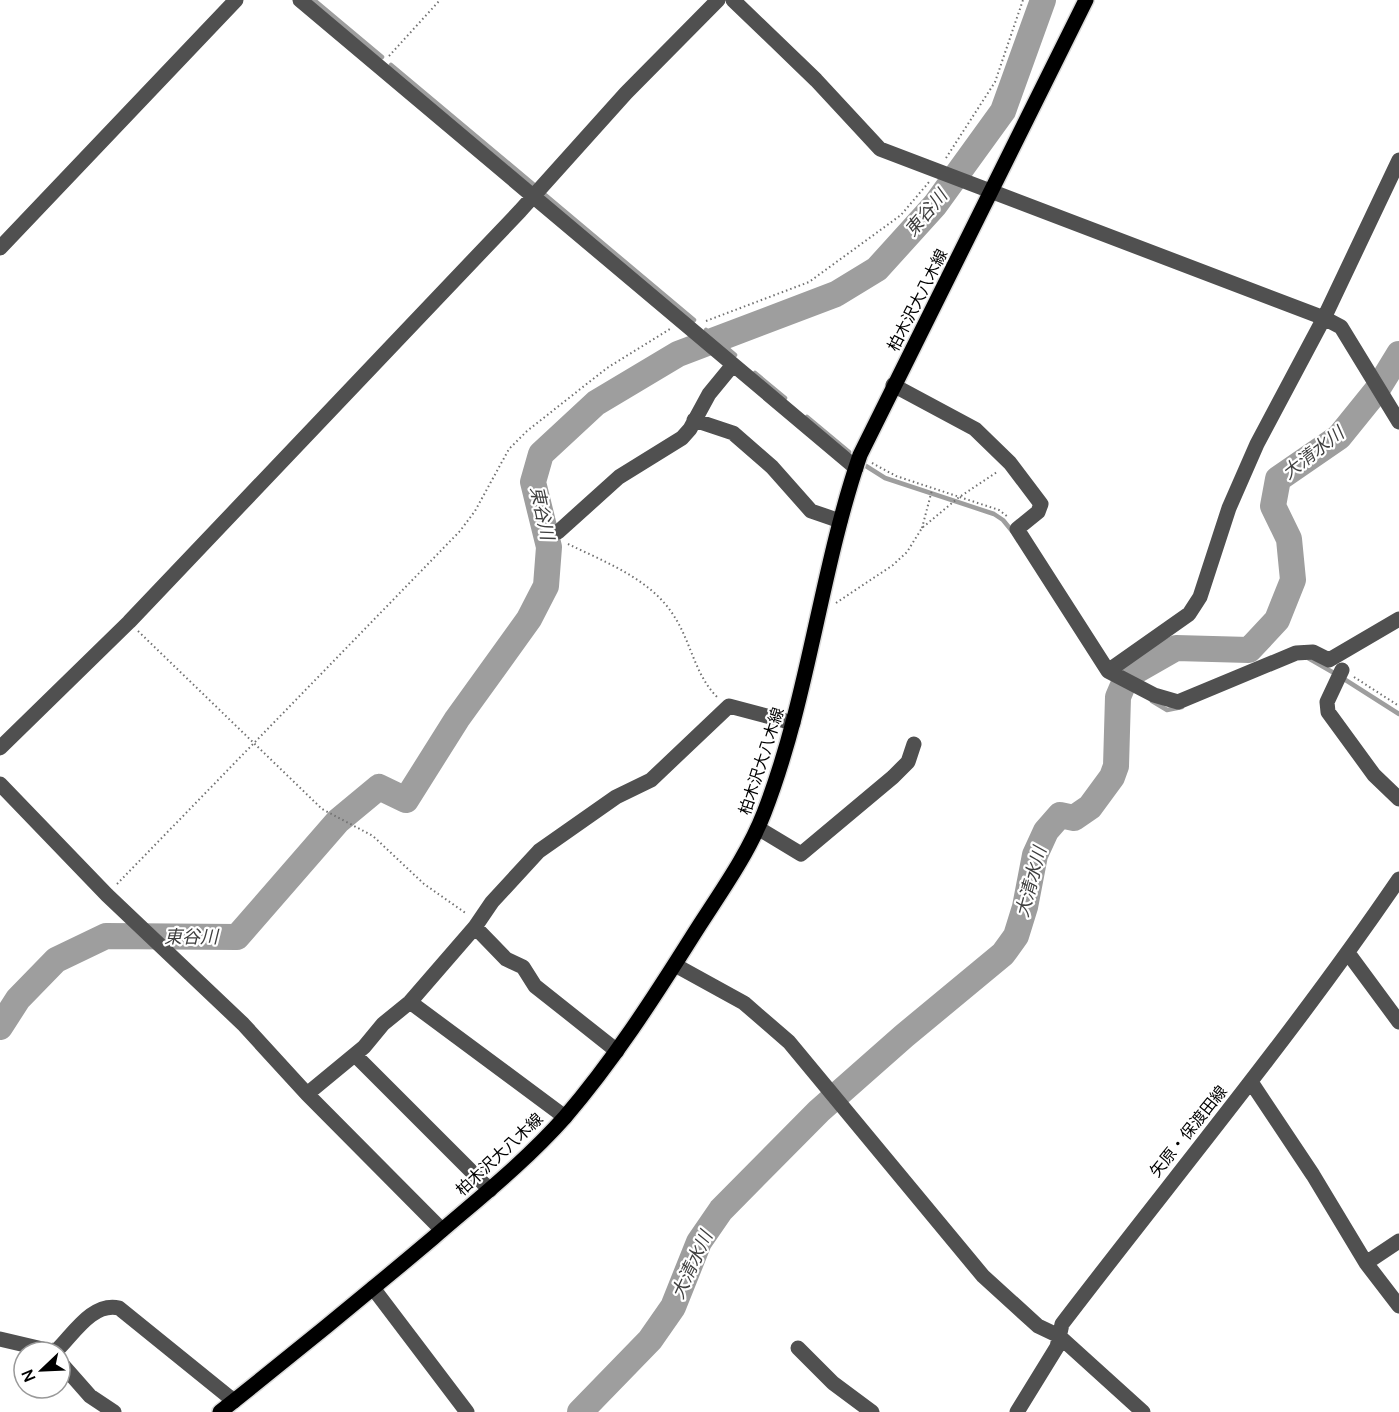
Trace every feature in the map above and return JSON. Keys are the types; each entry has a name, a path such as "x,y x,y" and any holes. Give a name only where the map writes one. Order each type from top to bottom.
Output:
{"main road":[{"name":"柏木沢大八木線","path":"220,1412 490,1190 565,1117 617,1051 675,965 758,828 793,723 840,522 893,385 993,193 1086,0"}],"street":[{"path":"0,248 236,0"},
{"path":"300,0 729,363 862,465"},
{"path":"0,748 129,622 533,196 626,93 718,0"},
{"path":"733,0 816,80 880,149 1324,318 1341,327 1399,422"},
{"path":"1111,673 1189,614 1200,597 1228,508 1257,444 1324,318 1399,160"},
{"path":"558,532 619,477 682,438 729,363"},
{"path":"893,385 975,429 1010,463 1041,504 1038,512 1017,528 1111,673 1137,687 1172,702 1178,702 1296,653 1313,652 1329,660 1399,619"},
{"path":"694,420 733,433 772,467 811,512 840,522"},
{"path":"1342,670 1327,702 1328,712 1374,775 1399,799"},
{"path":"307,1094 355,1055 383,1024 410,1002 477,924 492,902 539,851 616,797 651,780 729,706 793,723"},
{"path":"758,828 801,854 893,777 908,762 914,744"},
{"path":"0,784 107,895 243,1024 307,1094 442,1230"},
{"name":"矢原・保渡田線","path":"1017,1412 1057,1347 1062,1324 1165,1189 1251,1082 1348,953 1399,879"},
{"path":"477,924 506,959 523,967 535,986 617,1051"},
{"path":"1348,953 1399,1022"},
{"path":"675,965 764,1018 789,1042 836,1096 983,1276 1038,1326 1059,1336 1143,1412"},
{"path":"410,1002 565,1117"},
{"path":"355,1055 490,1190"},
{"path":"1251,1082 1313,1175 1366,1263 1399,1306"},
{"path":"1366,1263 1399,1241"},
{"path":"372,1288 467,1412"},
{"path":"67,1340 94,1313 111,1306 119,1308 234,1401"},
{"path":"798,1348 833,1383 872,1412"},
{"path":"72,1376 90,1396 114,1412"}],"path":[{"path":"380,68 440,0"},
{"path":"107,895 460,531 476,511 509,449 527,431 607,368 704,322 809,282 901,215 940,172 995,82 1023,0"},
{"path":"820,612 856,592 893,565 907,552 922,528 958,498 1010,463"},
{"path":"862,465 999,510 1017,528"},
{"path":"922,528 932,489"},
{"path":"558,532 559,539 637,578 670,611 707,686 729,706"},
{"path":"129,622 322,809 373,836 424,884 477,924"},
{"path":"1342,670 1399,706"}],"waterway":[{"path":"314,0 382,57"},
{"name":"東谷川","path":"0,1027 18,999 56,960 106,936 237,937 338,821 379,787 406,800 457,719 529,619 546,586 549,547 533,482 541,454 596,403 678,354 836,294 877,269 935,205 1003,111 1043,0"},
{"path":"391,65 533,184"},
{"path":"544,194 694,320"},
{"name":"東谷川","path":"706,330 735,355"},
{"name":"大清水川","path":"580,1412 650,1340 673,1307 699,1242 721,1210 819,1111 904,1036 1003,954 1016,936 1025,907 1035,855 1046,831 1060,815 1074,818 1090,807 1112,777 1116,766 1118,697 1127,676 1176,648 1249,650 1277,620 1293,580 1289,539 1273,506 1278,479 1339,437 1377,390 1399,354"},
{"path":"755,373 785,398"},
{"path":"807,417 849,452"},
{"path":"866,466 885,478 994,514 1003,520 1012,531"},
{"path":"1308,658 1334,673"},
{"path":"1344,679 1399,714"},
{"path":"1152,701 1167,710 1182,707"}]}
